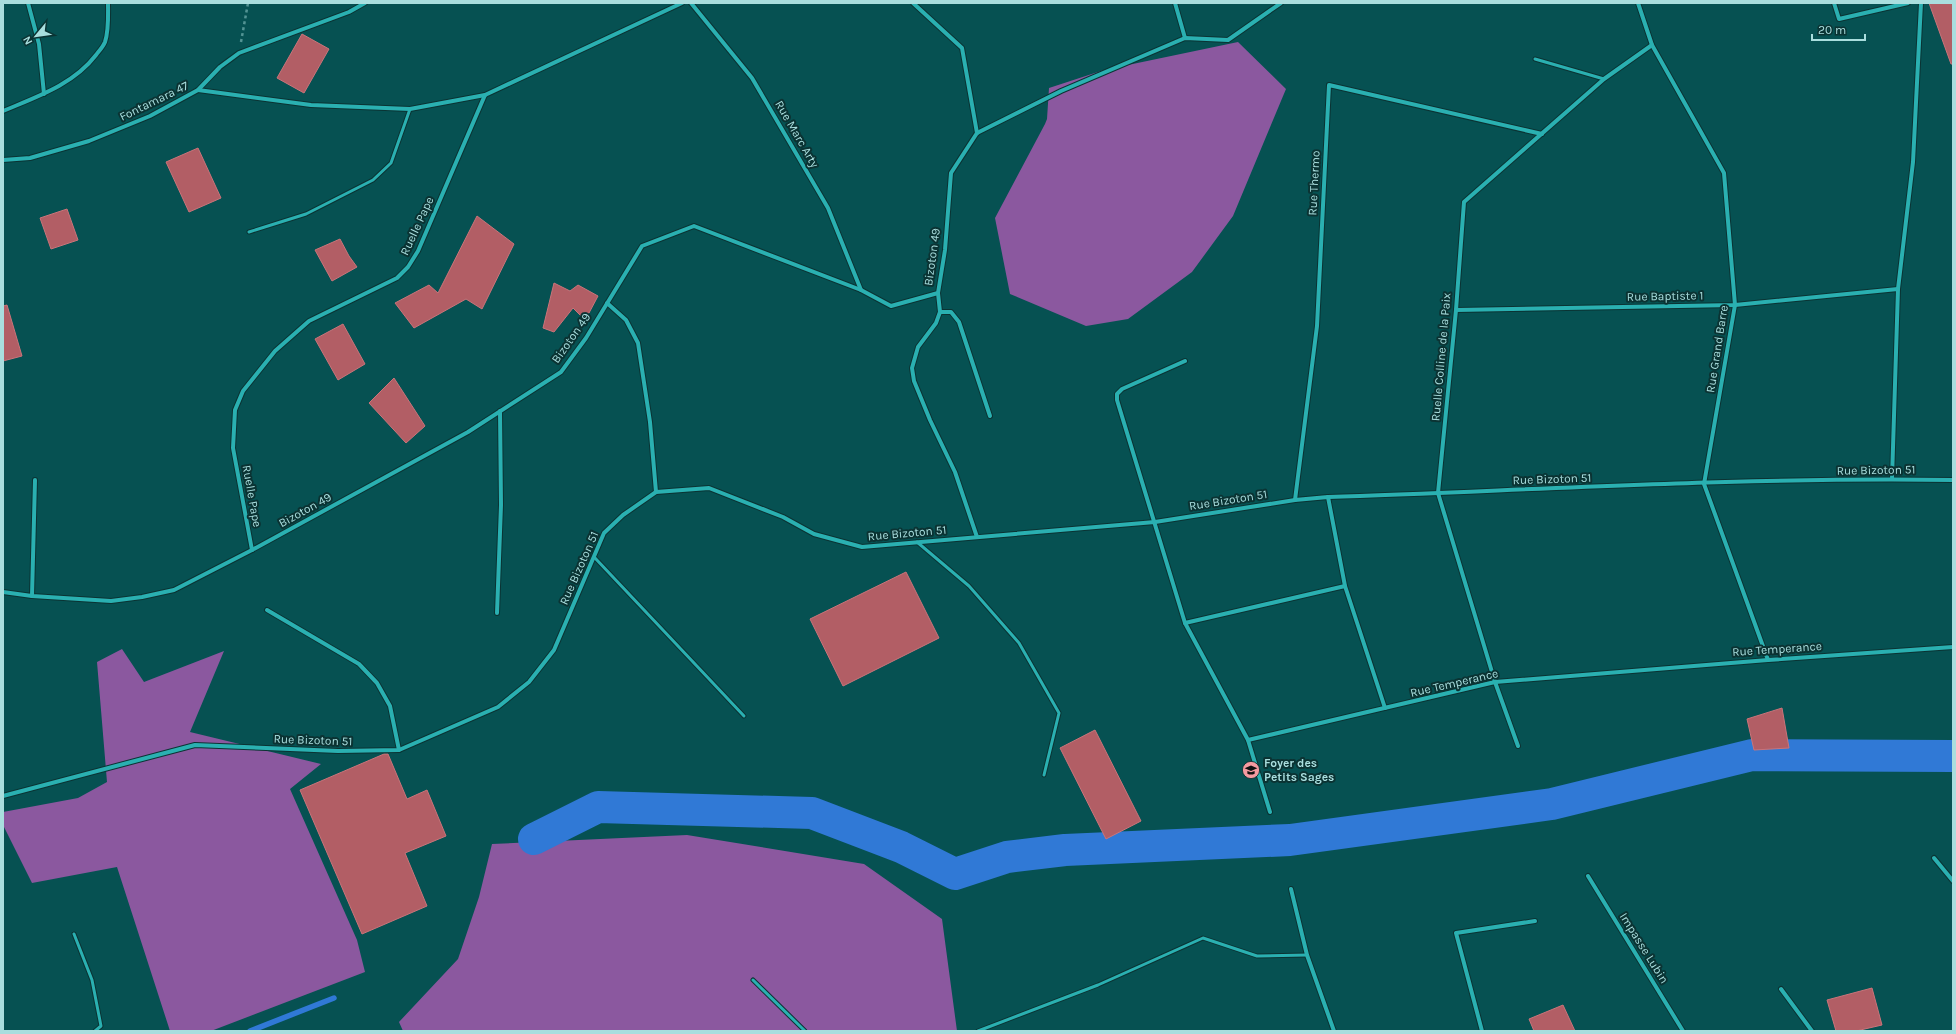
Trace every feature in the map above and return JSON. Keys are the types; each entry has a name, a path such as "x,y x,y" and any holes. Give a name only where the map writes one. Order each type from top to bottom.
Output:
{"street":[{"path":"28,3 40,44 44,94"},
{"path":"3,111 44,94 71,79 90,62 104,44 108,26 108,3"},
{"name":"Fontamara 47","path":"3,160 30,158 89,140 150,116 198,90 220,68 239,53 349,12 365,3"},
{"path":"198,90 311,105 410,109 485,95 682,3"},
{"name":"Rue Marc Arty","path":"691,3 752,78 828,208 861,290"},
{"path":"913,3 962,48 976,133 1062,91 1185,38 1228,40 1281,3"},
{"path":"1175,3 1185,38"},
{"name":"Rue Grand Barre","path":"1638,3 1652,45 1724,173 1735,305 1704,484 1768,660"},
{"path":"1834,3 1839,19 1908,3"},
{"path":"1892,479 1898,289 1913,162 1921,3"},
{"name":"Ruelle Colline de la Paix","path":"1518,746 1495,682 1438,494 1456,310 1464,202 1604,79 1652,45"},
{"name":"Rue Thermo","path":"1295,500 1317,326 1329,85 1542,134"},
{"name":"Ruelle Pape","path":"252,550 233,448 235,410 243,391 275,351 297,331 309,322 397,278 408,267 418,251 485,95"},
{"name":"Bizoton 49","path":"3,592 32,596 111,601 142,597 174,590 252,550 468,432 561,372 586,338 642,246 694,226 861,290 891,306 938,293 945,250 951,173 976,133"},
{"name":"Rue Baptiste 1","path":"1456,310 1735,305 1898,289"},
{"path":"938,293 940,312 936,323 918,347 912,368 914,381 930,420 955,472 977,537"},
{"path":"607,303 626,320 638,343 650,422 656,492"},
{"path":"940,312 951,312 959,322 990,416"},
{"path":"1185,361 1122,389 1117,394 1117,400 1186,623 1248,740 1270,812"},
{"path":"497,613 501,505 500,411"},
{"name":"Rue Bizoton 51","path":"3,796 195,745 338,751 399,750 498,707 529,682 554,650 595,558 604,533 623,515 656,492 709,488 783,517 814,534 862,547 1155,522 1295,500 1328,497 1704,484 1892,479 1953,480"},
{"path":"32,596 35,480"},
{"path":"1328,497 1346,586 1385,708"},
{"path":"1186,623 1346,586"},
{"path":"267,610 359,664 377,683 390,706 399,750"},
{"name":"Rue Temperance","path":"1248,740 1495,682 1953,647"},
{"path":"1934,858 1953,881"},
{"name":"Impasse Lubin","path":"1588,876 1683,1031"},
{"path":"1291,889 1307,955 1334,1031"},
{"path":"1482,1031 1456,933 1535,921"},
{"path":"1781,989 1812,1031"}],"lane":[{"path":"1535,60 1604,79"},
{"path":"249,232 306,214 373,180 391,163 410,109"},
{"path":"917,542 969,586 1019,643 1059,714 1044,774"},
{"path":"595,558 744,716"},
{"path":"74,934 92,980 97,1001 101,1026 95,1031"},
{"path":"978,1031 1098,985 1203,938 1257,956 1307,955"},
{"path":"753,980 805,1031"}],"path":[{"path":"239,53 248,3"}],"shaded area":[{"path":"1238,42 1286,89 1233,216 1192,272 1128,319 1086,326 1010,294 995,218 1045,124 1047,119 1049,88 1104,70"},
{"path":"122,649 144,682 224,651 190,732 321,764 290,789 357,940 365,972 211,1031 170,1031 117,867 32,883 3,825 3,812 78,798 107,782 97,662"},
{"path":"687,835 864,864 942,919 957,1031 403,1031 399,1022 458,959 479,897 492,844"}],"building":[{"path":"1929,3 1953,3 1953,64 1951,64"},
{"path":"302,34 329,49 304,93 277,78"},
{"path":"198,148 221,198 189,212 166,162"},
{"path":"67,209 78,240 51,249 40,218"},
{"path":"477,216 514,244 482,309 466,299 414,328 395,303 429,285 438,293"},
{"path":"340,239 357,267 332,281 315,250"},
{"path":"554,283 570,291 578,285 598,296 589,313 583,318 573,308 554,332 543,328"},
{"path":"7,305 22,356 3,361 3,306"},
{"path":"343,324 365,364 338,380 315,339"},
{"path":"394,378 425,426 406,443 369,403"},
{"path":"906,572 939,638 843,686 810,619"},
{"path":"1782,708 1789,748 1754,750 1747,719"},
{"path":"1095,730 1141,821 1106,839 1060,748"},
{"path":"384,754 388,754 407,799 427,790 446,836 405,853 427,906 362,934 300,790"},
{"path":"1872,988 1882,1025 1856,1031 1836,1031 1827,1000"},
{"path":"1563,1005 1575,1031 1534,1031 1529,1019"}],"waterway":[{"path":"534,839 598,807 812,813 901,847 955,874 1007,857 1065,850 1290,840 1552,804 1752,755 1953,756"},
{"path":"250,1031 334,998"}],"place":[{"name":"Foyer des Petits Sages","path":"1251,770"}]}
